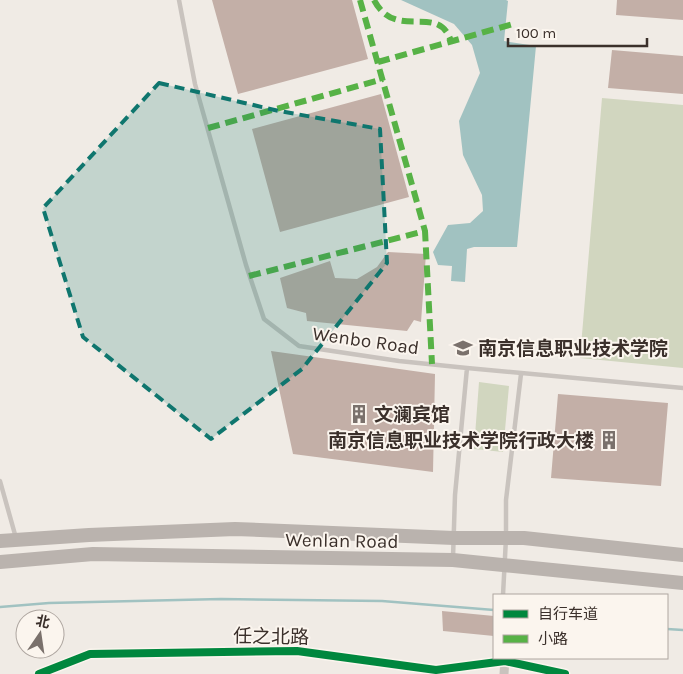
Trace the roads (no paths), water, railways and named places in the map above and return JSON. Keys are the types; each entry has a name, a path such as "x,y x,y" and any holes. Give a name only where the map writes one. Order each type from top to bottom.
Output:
{"main road":[{"name":"Wenlan Road","path":"0,541 235,529 454,538 524,538 683,555"},
{"name":"Wenlan Road","path":"0,562 93,554 453,560 683,583"}],"street":[{"name":"任之北路","path":"39,674 90,654 297,651 436,672 505,659"},
{"path":"504,674 505,659 565,674"}],"lane":[{"name":"Wenbo Road","path":"179,0 195,84 246,265 264,319 299,346 521,374 683,388"},
{"path":"453,560 455,495 467,368"},
{"path":"503,594 506,500 521,374"},
{"path":"0,481 16,540"}],"water":[{"path":"401,0 506,0 508,1 504,41 536,46 517,247 474,247 467,249 465,282 451,281 452,266 438,265 433,252 448,225 470,223 483,211 482,195 463,155 459,121 480,73 472,45 454,24"}],"waterway":[{"path":"0,607 49,603 221,599 382,601 493,610"},
{"path":"668,629 683,630"}],"place":[{"name":"南京信息职业技术学院","path":"463,348"},
{"name":"文澜宾馆","path":"359,414"},
{"name":"南京信息职业技术学院行政大楼","path":"609,440"}]}
